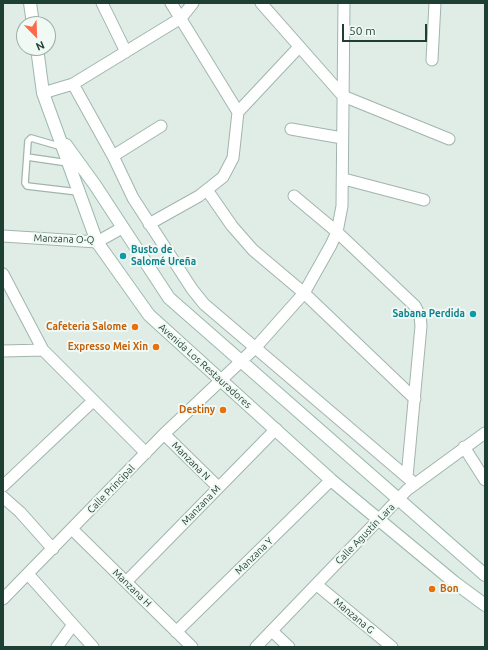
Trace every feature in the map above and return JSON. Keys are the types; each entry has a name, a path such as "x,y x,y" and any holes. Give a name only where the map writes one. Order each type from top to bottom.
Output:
{"street":[{"path":"30,3 32,16"},
{"path":"102,3 126,52"},
{"path":"149,224 207,190 223,177 233,158 238,112 172,3"},
{"path":"43,93 73,84 126,52 181,18 192,3"},
{"path":"261,3 343,96 449,139"},
{"name":"Calle Principal","path":"3,598 53,549 164,434 221,382 256,347 304,293 337,232 342,206 344,179 342,138 343,3"},
{"path":"432,5 432,60"},
{"path":"238,112 300,47"},
{"name":"Avenida Los Restauradores","path":"37,56 43,93 97,242 149,316 331,480 485,606"},
{"path":"73,84 113,156 133,198 192,289 204,304 411,480"},
{"path":"113,156 161,126"},
{"path":"292,129 342,138"},
{"path":"58,134 95,186 169,298 485,575"},
{"path":"344,179 424,200"},
{"path":"207,190 232,226 253,250 304,293 415,399"},
{"path":"294,196 337,232 415,306 418,311 421,326 415,399 411,480"},
{"name":"Manzana O-Q","path":"3,236 97,242 122,228"},
{"path":"3,274 43,350 146,452"},
{"path":"3,351 43,350"},
{"path":"3,486 93,401"},
{"name":"Manzana M","path":"126,582 276,429"},
{"name":"Calle Agustín Lara","path":"256,647 398,500 411,480 485,433"},
{"name":"Manzana N","path":"164,434 218,488"},
{"path":"464,447 485,480"},
{"name":"Manzana Y","path":"176,632 331,480"},
{"path":"3,497 20,512 53,549"},
{"name":"Manzana H","path":"72,529 192,647"},
{"path":"28,574 72,626 93,647"},
{"name":"Manzana G","path":"317,585 392,647"},
{"path":"56,647 72,626"},
{"path":"272,631 289,647"}],"lane":[{"path":"62,147 31,138 28,140 27,186 78,192"},
{"path":"27,157 68,163"}],"place":[{"name":"Busto de Salomé Ureña","path":"123,256"},
{"name":"Sabana Perdida","path":"473,314"},
{"name":"Cafeteria Salome","path":"135,327"},
{"name":"Expresso Mei Xin","path":"156,347"},
{"name":"Destiny","path":"223,410"},
{"name":"Bon","path":"432,589"}]}
